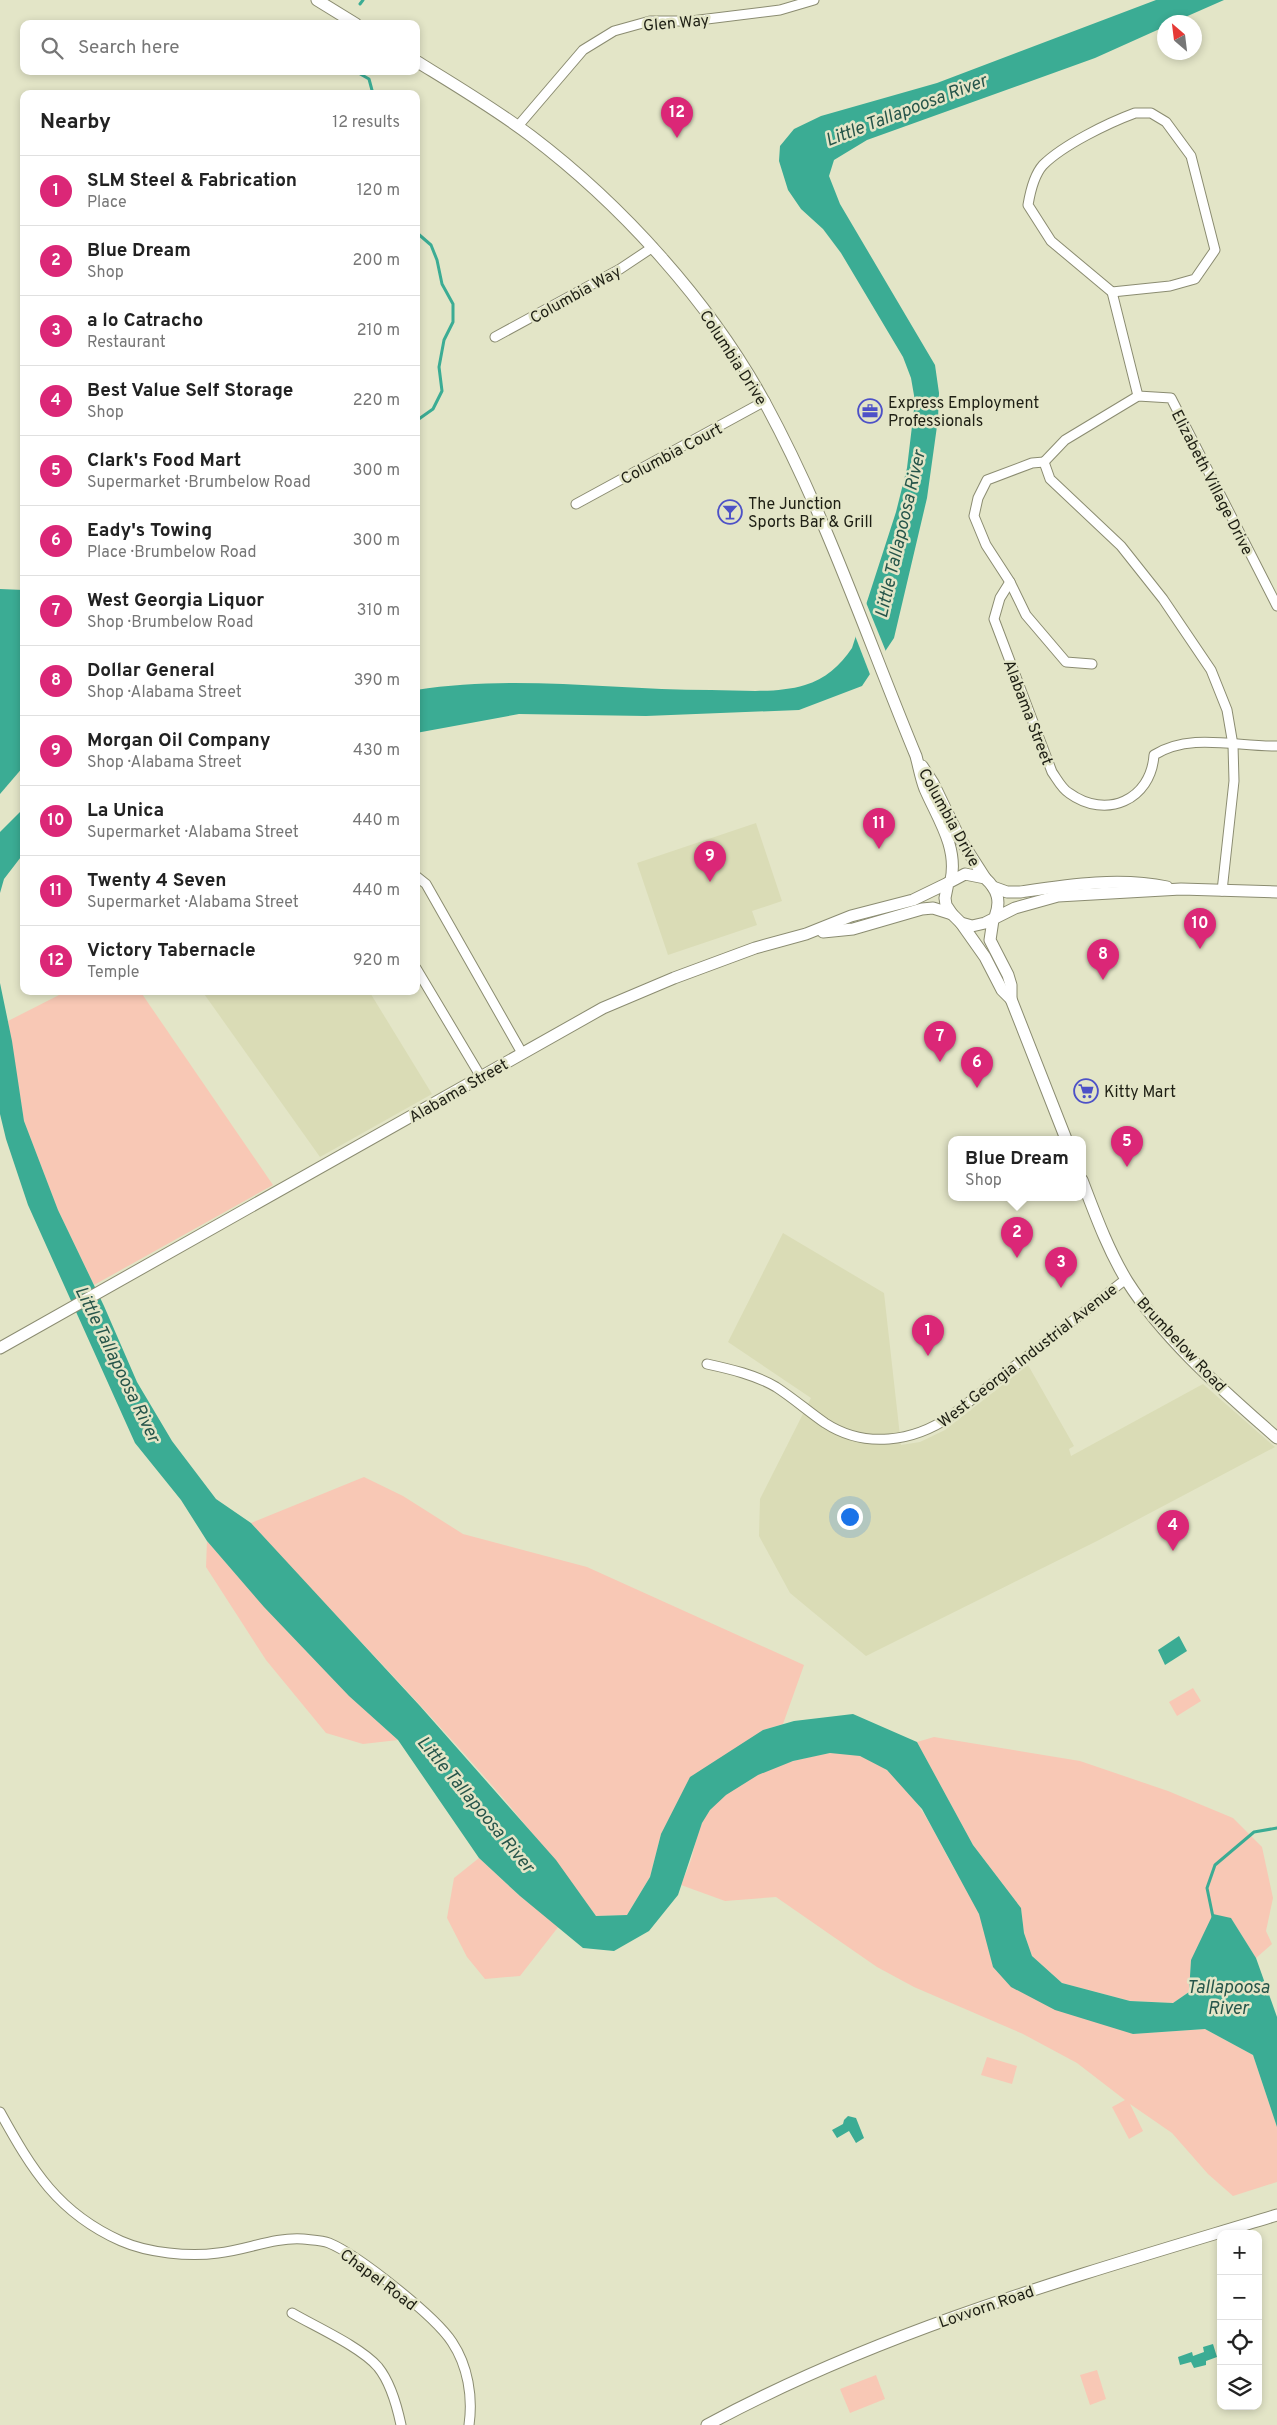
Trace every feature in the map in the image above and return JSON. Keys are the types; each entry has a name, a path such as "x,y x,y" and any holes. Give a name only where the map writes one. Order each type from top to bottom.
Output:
{"main road":[{"path":"317,0 350,20"},
{"name":"Columbia Drive","path":"420,64 518,126 598,192 653,247 691,293 739,360 765,401 801,472 916,756 933,783 960,839 985,878"},
{"name":"Columbia Drive","path":"916,756 924,787 952,849 954,860 950,881"},
{"path":"1011,999 1002,990 985,957 961,923 952,914 944,898 950,881 965,874 985,878 993,887 999,901 990,940 1008,975 1011,985 1011,999 1065,1136"},
{"name":"Alabama Street","path":"0,1348 124,1277 206,1234 602,1008 674,978 755,948 806,934 851,916 913,900 950,881"},
{"path":"993,887 1007,892 1020,892 1114,882 1149,883 1181,890"},
{"path":"961,923 972,926 1014,908 1058,896 1181,890 1277,892"},
{"name":"Alabama Street","path":"806,934 853,929 922,909 932,908 952,914"},
{"name":"Brumbelow Road","path":"1086,1189 1126,1279 1154,1319 1227,1392 1277,1438"},
{"name":"Lovvorn Road","path":"707,2425 774,2390 946,2318 1277,2216"}],"street":[{"name":"Glen Way","path":"518,126 583,50 614,31 650,21 691,21 780,10 814,0"},
{"path":"1092,664 1066,662 1026,615 1010,582 986,544 974,516 978,498 987,480 1032,463 1044,462 1065,440 1138,396 1112,292 1051,241 1028,205 1031,190 1042,166 1066,149 1117,120 1135,114 1151,113 1166,122 1191,156 1215,250 1195,279 1170,286 1112,292"},
{"name":"Columbia Way","path":"495,336 620,270 653,247"},
{"name":"Elizabeth Village Drive","path":"1138,396 1171,398 1277,606"},
{"name":"Columbia Court","path":"576,504 765,401"},
{"path":"1044,462 1050,479 1121,546 1163,599 1211,670 1227,710 1233,745 1234,781 1222,891"},
{"name":"Alabama Street","path":"1010,582 1000,598 994,618 1052,772 1067,792 1080,800 1094,804 1111,805 1127,801 1140,792 1149,778 1154,767 1154,755 1168,746 1194,742 1233,745"},
{"path":"1233,745 1277,746"},
{"path":"420,879 426,884 522,1053"},
{"path":"420,975 480,1077"},
{"name":"West Georgia Industrial Avenue","path":"707,1364 733,1370 775,1386 827,1424 842,1431 874,1440 909,1436 928,1430 951,1416 1126,1279"},
{"name":"Chapel Road","path":"0,2112 23,2155 46,2186 83,2221 123,2242 160,2252 217,2253 282,2240 328,2242 375,2273 432,2320 452,2342 468,2375 469,2425"},
{"path":"292,2313 359,2352 378,2367 397,2404 401,2425"}],"shaded area":[{"path":"756,823 782,901 752,911 757,925 668,955 637,863"},
{"path":"59,995 143,995 273,1185 94,1285 58,1210 24,1121 8,1021"},
{"path":"205,995 371,995 432,1094 320,1157"},
{"path":"783,1233 884,1293 901,1445 920,1442 945,1430 1028,1365 1074,1446 1069,1449 1071,1456 1203,1384 1275,1447 1099,1540 866,1656 790,1593 759,1536 760,1499 811,1398 728,1342"},
{"path":"364,1477 403,1496 463,1534 587,1567 804,1665 783,1724 763,1730 661,1834 650,1877 627,1915 596,1916 516,1813 473,1764 251,1523"},
{"path":"207,1541 299,1644 347,1693 398,1740 363,1744 326,1733 266,1660 206,1567"},
{"path":"1193,1688 1201,1701 1177,1716 1169,1702"},
{"path":"934,1737 1080,1761 1168,1791 1233,1818 1262,1847 1273,1898 1266,1931 1272,1944 1256,1958 1231,1918 1191,1960 1189,1992 1173,2003 1130,2001 1062,1983 1032,1956 1024,1933 1021,1908 973,1845 917,1742"},
{"path":"830,1753 853,1754 873,1762 891,1773 906,1789 931,1826 974,1902 980,1915 993,1967 1133,2034 1205,2029 1253,2055 1277,2127 1277,2182 1233,2196 1208,2174 1172,2133 1130,2104 1143,2131 1129,2139 1112,2107 1125,2100 1077,2063 1023,2034 914,1987 877,1967 776,1897 725,1901 681,1885 702,1823 712,1807 725,1794 757,1774 794,1761"},
{"path":"479,1858 520,1896 559,1926 520,1976 485,1979 467,1957 447,1918 454,1878"},
{"path":"987,2057 1017,2066 1012,2084 981,2075"},
{"path":"1097,2370 1106,2399 1090,2405 1080,2375"},
{"path":"876,2375 885,2399 850,2413 840,2389"}],"water":[{"name":"Little Tallapoosa River","path":"1156,0 1224,0 1190,15 1157,15 1157,30 1095,58 867,140 834,160 829,176 840,204 935,365 939,393 938,419 927,498 894,638 862,686 799,710 646,716 519,714 420,732 420,689 453,685 526,683 746,691 782,690 805,685 825,675 842,661 852,648 896,512 907,468 915,401 911,378 903,357 841,253 823,229 801,209 788,190 779,161 780,146 794,129 821,116 937,83"},
{"path":"0,589 20,590 20,771 0,794"},
{"path":"20,812 20,858 4,879 0,893 0,832"},
{"name":"Tallapoosa River","path":"0,983 12,1041 24,1121 58,1210 104,1306 137,1382 172,1441 216,1499 251,1523 420,1706 556,1860 596,1916 627,1915 650,1877 661,1834 690,1777 763,1730 794,1721 853,1714 917,1742 973,1845 1021,1908 1024,1933 1032,1956 1062,1983 1130,2001 1173,2003 1189,1992 1191,1960 1213,1914 1231,1918 1256,1958 1277,2017 1277,2127 1253,2055 1205,2029 1133,2034 1055,2010 1011,1987 993,1967 979,1914 922,1809 887,1770 860,1756 830,1753 793,1761 758,1775 726,1795 710,1810 702,1823 678,1895 649,1931 614,1951 583,1948 520,1896 479,1858 398,1740 349,1696 264,1607 207,1541 181,1500 135,1443 28,1205 6,1139 0,1114"},
{"path":"1179,1636 1187,1651 1165,1665 1158,1650"},
{"path":"848,2116 856,2118 864,2138 856,2143 849,2131 837,2138 832,2130 843,2124"},
{"path":"1213,2344 1217,2357 1206,2361 1206,2365 1194,2368 1191,2362 1180,2365 1178,2357 1192,2352 1193,2356 1204,2352 1203,2347"}],"pier":[{"path":"865,600 887,654 871,677 854,633"}],"waterway":[{"path":"360,4 363,0"},
{"path":"362,75 369,79 372,90"},
{"path":"420,235 431,245 437,260 442,284 453,304 453,322 444,340 439,367 442,391 433,409 420,418"},
{"path":"1213,1917 1207,1888 1215,1865 1254,1832 1277,1828"}],"place":[{"name":"Victory Tabernacle","path":"677,138"},
{"name":"Express Employment Professionals","path":"870,411"},
{"name":"The Junction Sports Bar & Grill","path":"730,512"},
{"name":"Twenty 4 Seven","path":"879,849"},
{"name":"Morgan Oil Company","path":"710,882"},
{"name":"La Unica","path":"1200,949"},
{"name":"Dollar General","path":"1103,980"},
{"name":"West Georgia Liquor","path":"940,1062"},
{"name":"Eady's Towing","path":"977,1088"},
{"name":"Kitty Mart","path":"1086,1091"},
{"name":"Clark's Food Mart","path":"1127,1167"},
{"name":"Blue Dream","path":"1017,1258"},
{"name":"a lo Catracho","path":"1061,1288"},
{"name":"SLM Steel & Fabrication","path":"928,1356"},
{"name":"Best Value Self Storage","path":"1173,1551"}]}
